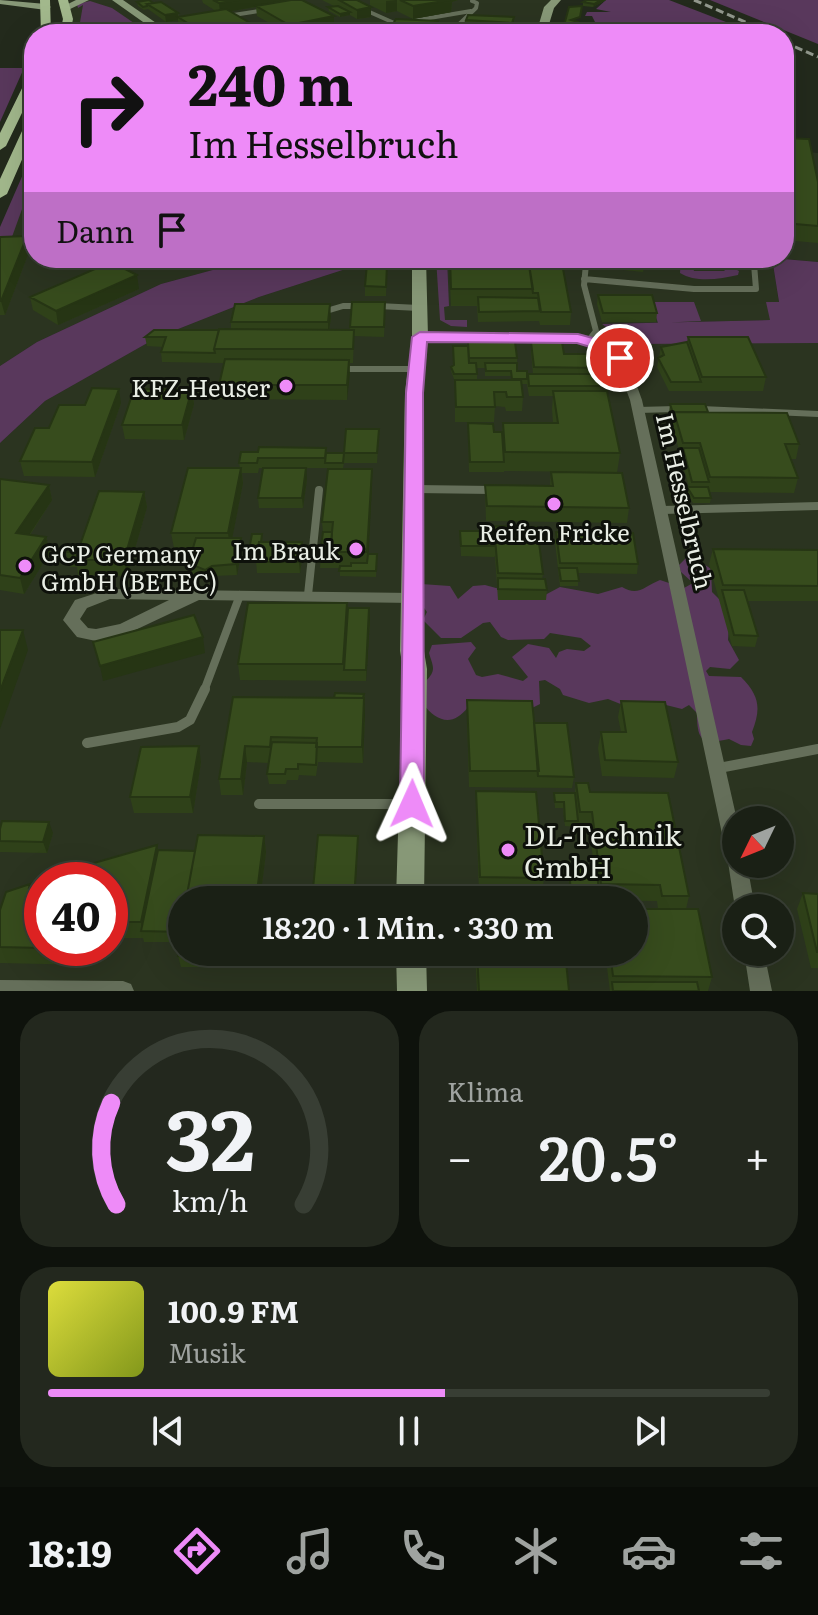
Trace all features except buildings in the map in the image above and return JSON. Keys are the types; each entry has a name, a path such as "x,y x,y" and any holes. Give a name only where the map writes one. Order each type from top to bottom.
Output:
{"main road":[{"path":"46,3 46,24"},
{"path":"64,4 65,24"},
{"path":"0,146 24,97"},
{"path":"0,194 24,140"}],"street":[{"path":"64,4 84,0"},
{"path":"107,0 143,18"},
{"path":"543,24 549,7 556,0"},
{"path":"0,1 46,3"},
{"path":"124,2 152,24"},
{"path":"410,886 419,268"},
{"path":"420,337 589,340"},
{"name":"Im Hesselbruch","path":"589,340 606,346 620,358 638,410 726,806"},
{"path":"200,595 171,604 106,635 83,633 71,620 81,604 104,594 308,595 413,598"},
{"path":"411,966 412,991"},
{"path":"757,966 761,991"},
{"path":"0,990 123,991"}],"lane":[{"path":"460,24 474,11 477,3 473,0"},
{"path":"360,7 392,24"},
{"path":"220,17 267,9"},
{"path":"400,24 474,11"},
{"path":"585,268 584,279 596,331 589,340"},
{"path":"584,279 694,289 756,289 755,268"},
{"path":"309,312 325,312 343,306 419,308"},
{"path":"338,369 417,369"},
{"path":"638,410 683,409"},
{"path":"698,409 818,414"},
{"path":"414,489 505,490"},
{"path":"308,595 319,490"},
{"path":"662,510 818,506"},
{"path":"87,743 178,727 190,720 198,708 240,595"},
{"path":"719,768 818,749"},
{"path":"259,804 412,804"}],"shaded area":[{"path":"59,0 556,0 545,24 63,24"},
{"path":"606,0 669,0 731,24 596,24 592,16 585,16 587,12 611,12 596,9"},
{"path":"710,0 818,0 818,44 794,34 794,24 769,24"},
{"path":"90,1 112,8 135,24 80,24 83,5 78,8 77,4"},
{"path":"0,68 24,68 0,122"},
{"path":"794,151 818,153 818,262 794,260"},
{"path":"24,172 24,204 0,270 0,227"},
{"path":"24,176 24,268 220,268 161,284 37,342 0,366 0,242"},
{"path":"794,260 818,262 818,343 629,344 602,324 770,320 766,302 779,302 774,268 794,268"},
{"path":"220,268 349,268 259,297 158,337 45,401 0,443 0,366 37,342 161,284"},
{"path":"349,268 774,268 779,303 771,320 604,324 818,343 818,991 0,991 0,443 45,401 158,337 259,297"},
{"path":"437,268 447,268 449,306 444,307 445,320 467,320 467,327 451,326 440,320"},
{"path":"680,268 724,271 733,268 739,271 738,275 708,279 680,273"},
{"path":"651,302 694,302 701,321 658,323"},
{"path":"686,558 698,560 711,569 712,592 730,610 728,640 739,660 730,669 710,667 706,671 709,676 741,677 752,690 757,703 757,716 751,746 729,739 703,739 698,730 697,713 689,705 682,709 662,704 633,709 608,699 589,703 563,695 560,689 545,680 539,681 540,704 530,709 468,707 457,718 445,720 434,715 423,704 425,682 433,671 429,653 432,645 471,642 476,648 468,659 476,675 498,674 523,681 528,677 512,657 528,644 549,648 556,658 559,652 567,649 584,651 591,646 581,638 550,633 544,639 508,640 501,637 490,622 483,623 461,638 441,638 423,620 427,612 419,601 421,584 450,586 458,599 473,586 485,585 545,595 560,587 598,594 622,587 637,591 660,580 684,588 693,583 681,572 679,565"}],"railway":[{"path":"694,0 750,24"},
{"path":"794,46 818,57"}],"place":[{"name":"KFZ-Heuser","path":"286,386"},
{"name":"Reifen Fricke","path":"554,504"},
{"name":"Im Brauk","path":"356,549"},
{"name":"GCP Germany GmbH (BETEC)","path":"25,566"},
{"name":"DL-Technik GmbH","path":"508,850"}],"route":[{"path":"412,804 414,393 420,337 578,338 606,346 620,358"}]}
